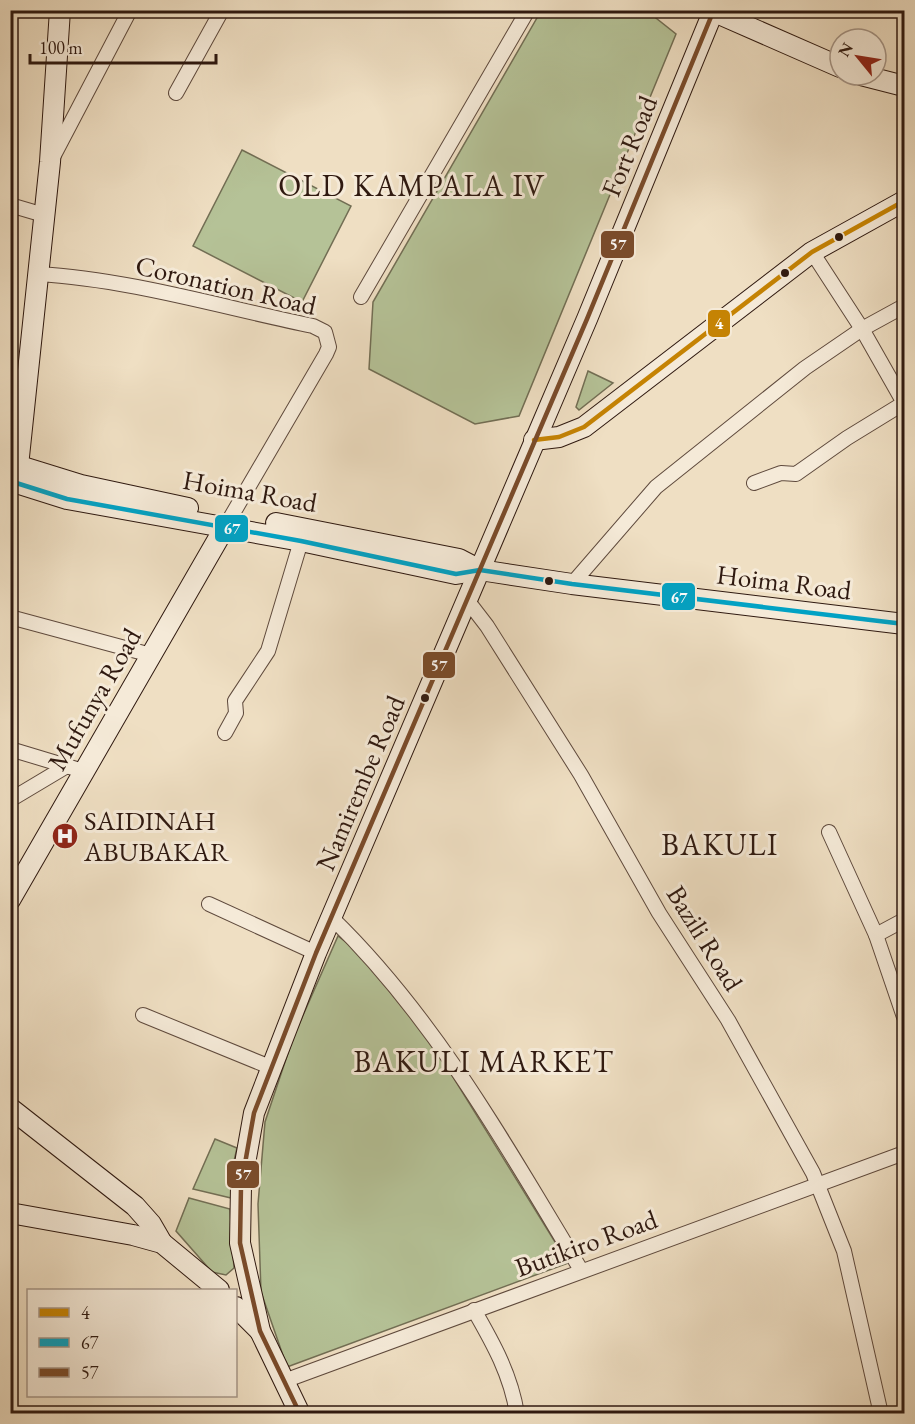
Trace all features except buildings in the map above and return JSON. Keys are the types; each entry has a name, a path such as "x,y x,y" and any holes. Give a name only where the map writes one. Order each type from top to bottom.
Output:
{"main road":[{"path":"13,470 50,162 60,10"},
{"path":"712,11 828,62"},
{"name":"Fort Road","path":"534,440 712,11"},
{"path":"888,82 904,86"},
{"path":"534,440 559,437 584,427 812,252 904,201"},
{"path":"553,398 559,437"},
{"name":"Namirembe Road","path":"260,1331 245,1270 239,1218 245,1156 254,1113 316,953 534,440"},
{"name":"Hoima Road","path":"13,470 67,499 228,521 459,559 480,570"},
{"name":"Hoima Road","path":"228,521 301,541 456,574 480,570 572,584 904,624"},
{"name":"Mufunya Road","path":"10,900 75,769 151,655 228,521"},
{"path":"10,1108 135,1206 151,1224 162,1243 217,1289 245,1270"},
{"path":"10,1213 133,1235 162,1243"},
{"path":"237,1308 260,1331 300,1413"}],"street":[{"path":"50,162 130,10"},
{"path":"176,93 222,10"},
{"path":"361,297 528,10"},
{"path":"10,205 44,215"},
{"path":"754,483 781,473 796,474 846,438 904,403 862,329 812,252"},
{"name":"Coronation Road","path":"38,274 132,288 313,326 326,332 329,347 326,354 228,521"},
{"path":"572,584 656,487 804,368 862,329 904,306"},
{"path":"225,733 236,713 236,701 268,651 301,541"},
{"name":"Bazili Road","path":"467,600 487,626 581,775 659,913 728,1020 818,1185 844,1251 881,1413"},
{"path":"10,617 151,655"},
{"path":"10,749 75,769"},
{"path":"10,800 75,769"},
{"path":"829,832 876,934 904,1017"},
{"path":"209,904 316,953"},
{"path":"332,918 376,963 430,1032 485,1113 581,1270"},
{"path":"876,934 904,920"},
{"path":"143,1015 270,1067"},
{"name":"Butikiro Road","path":"284,1381 581,1270 904,1154"},
{"path":"474,1310 505,1369 514,1395 516,1413"}],"green space":[{"path":"541,11 647,11 676,34 519,416 475,424 369,369 373,302"},
{"path":"242,150 351,206 302,302 193,246"},
{"path":"588,371 613,383 579,410 576,407"},
{"path":"338,936 355,949 432,1043 568,1263 287,1367 261,1292 258,1204 265,1122 293,1038"},
{"path":"215,1139 237,1148 231,1174 231,1198 193,1189"},
{"path":"189,1198 230,1209 234,1268 226,1275 212,1272 176,1231"}],"transit line":[{"name":"57","path":"300,1414 260,1331 240,1243 241,1186 254,1113 316,953 587,319 713,12"},
{"name":"4","path":"534,440 559,437 584,427 812,252 904,201"},
{"name":"67","path":"10,481 67,499 301,541 456,574 480,570 572,584 904,624"}],"place":[{"name":"SAIDINAH ABUBAKAR","path":"65,836"}],"district":[{"name":"OLD KAMPALA IV","path":"412,185"},
{"name":"BAKULI","path":"720,844"},
{"name":"BAKULI MARKET","path":"484,1061"}]}
